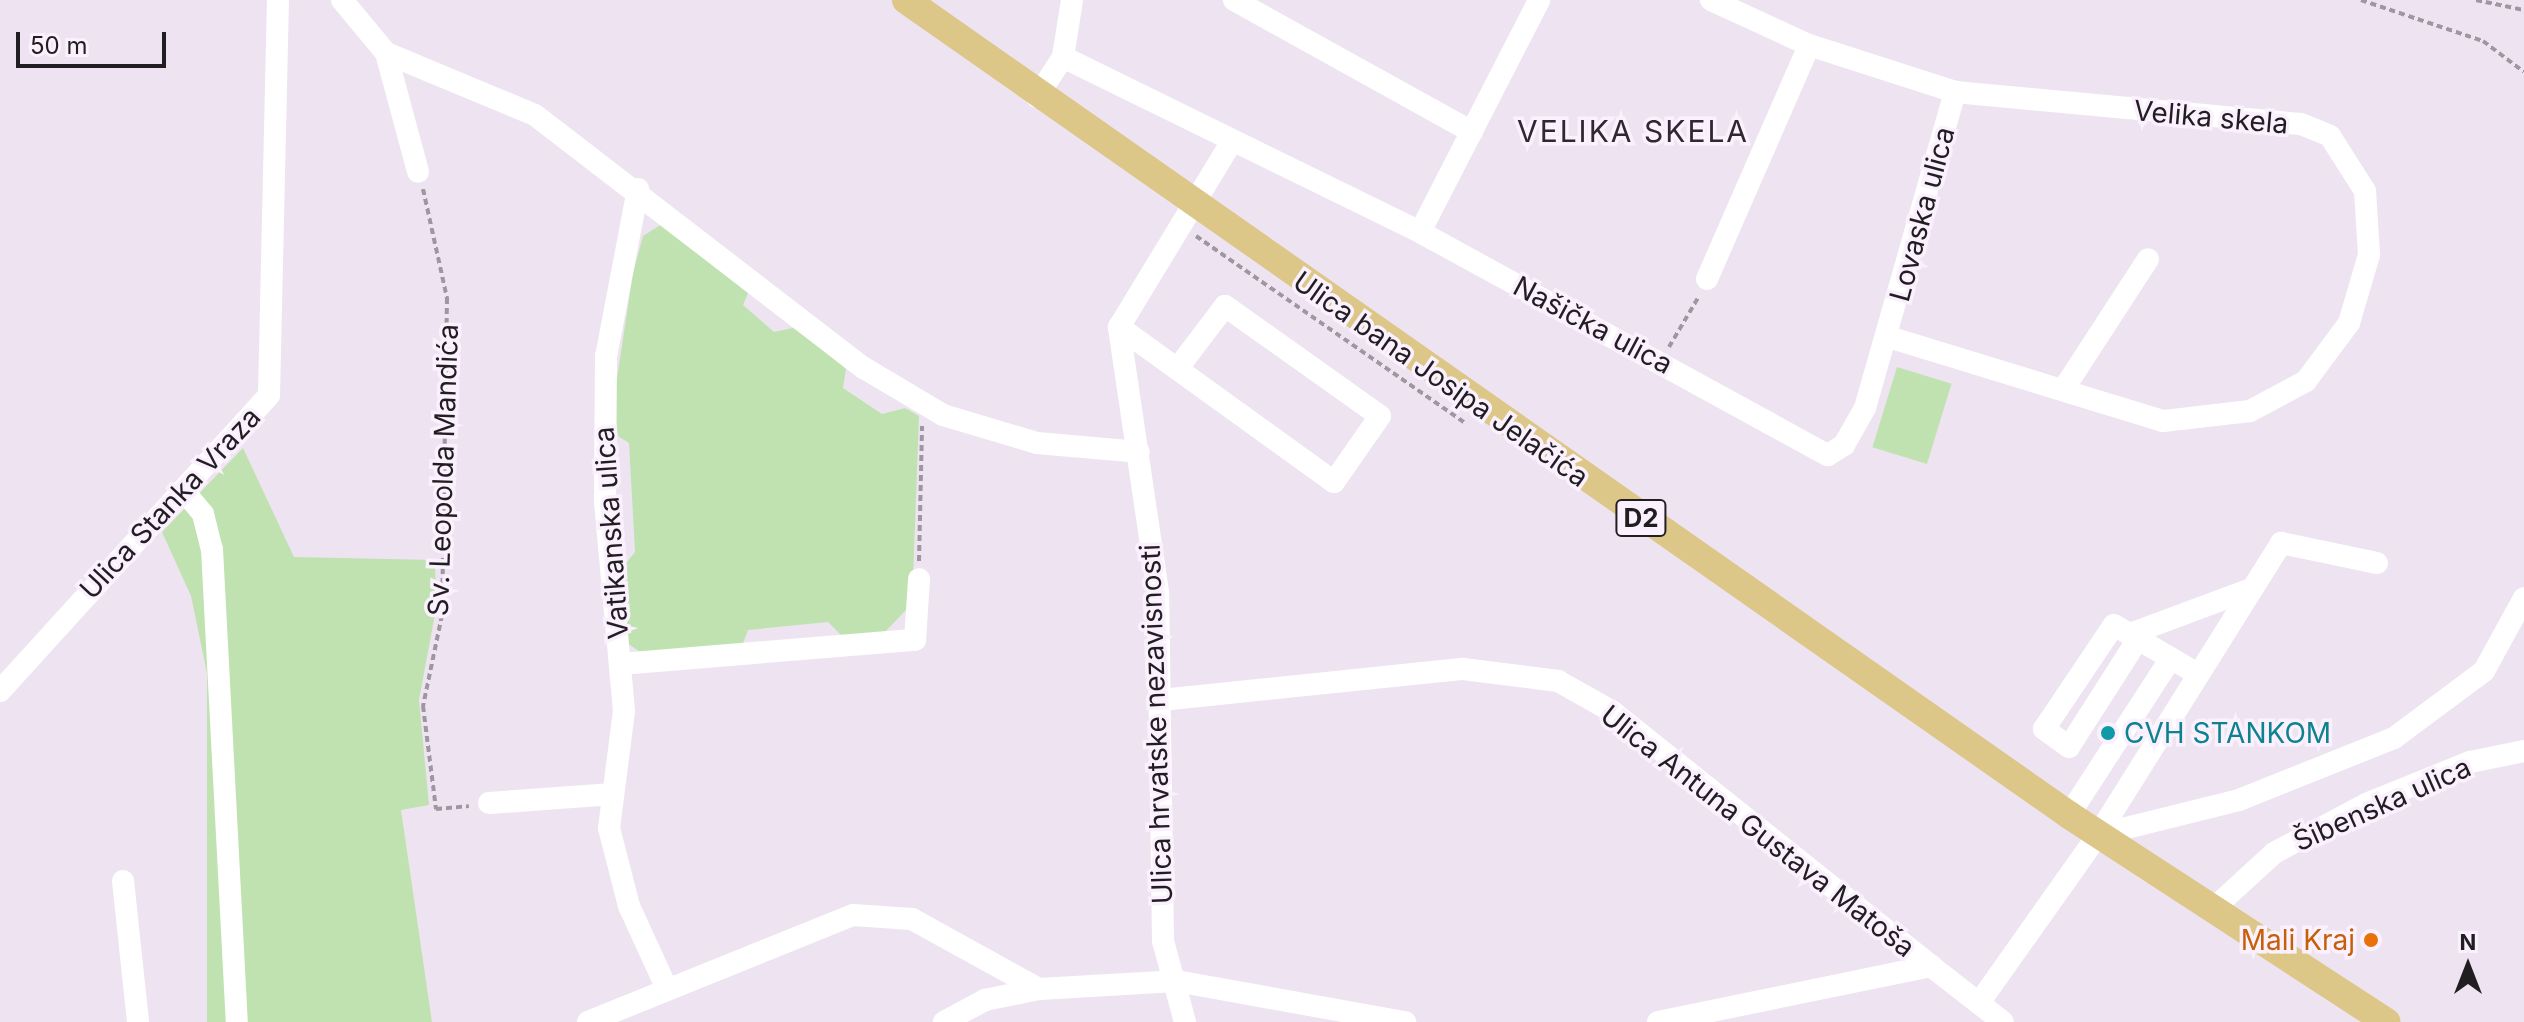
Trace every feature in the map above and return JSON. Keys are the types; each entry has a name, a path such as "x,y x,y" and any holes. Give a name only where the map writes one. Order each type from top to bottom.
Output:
{"main road":[{"name":"Ulica bana Josipa Jelačića","path":"906,0 1189,205 2069,815 2387,1022"}],"street":[{"name":"Ulica Stanka Vraza","path":"0,691 269,395 278,0"},
{"path":"342,0 386,53 418,172"},
{"path":"1037,97 1063,57 1072,0"},
{"path":"1234,0 1472,132"},
{"path":"1420,232 1539,0"},
{"name":"Velika skela","path":"1711,0 1809,45 1955,92 2301,124 2330,136 2365,191 2369,255 2362,291 2349,323 2306,381 2219,419 2163,421 1889,337"},
{"path":"1707,279 1809,45"},
{"path":"386,53 535,115 638,189 864,368 923,403 1037,443 1139,452"},
{"name":"Našička ulica","path":"1063,57 1420,232 1828,455 1856,429 1889,337"},
{"name":"Lovaska ulica","path":"1889,337 1955,92"},
{"path":"1177,369 1225,306 1380,416 1334,482 1177,369 1119,327 1189,205 1232,141"},
{"name":"Vatikanska ulica","path":"638,189 606,356 602,430 620,664 915,640 919,579"},
{"path":"2063,390 2148,259"},
{"name":"Ulica hrvatske nezavisnosti","path":"1119,327 1158,592 1161,700 1159,894 1185,1022"},
{"path":"183,490 203,514 212,549 237,1022"},
{"path":"1979,1003 2098,835 2281,543 2377,563"},
{"path":"2127,633 2069,747 2044,729 2127,633 2251,589"},
{"path":"2098,835 2239,800 2394,738 2484,671 2524,598"},
{"path":"2127,633 2198,674"},
{"path":"2069,815 2171,658"},
{"path":"620,664 624,711 609,828 629,906 667,989"},
{"name":"Ulica Antuna Gustava Matoša","path":"1161,700 1463,669 1558,681 1613,712 2003,1022"},
{"name":"Šibenska ulica","path":"2214,908 2274,853 2366,804 2470,762 2524,751"},
{"path":"489,803 613,794"},
{"path":"123,881 138,1022"},
{"path":"588,1022 853,915 912,919 1039,989"},
{"path":"1658,1022 1931,966"},
{"path":"944,1022 985,1000 1039,989 1176,981 1405,1022"}],"path":[{"path":"2361,0 2483,41 2524,72"},
{"path":"2476,0 2524,10"},
{"name":"Sv. Leopolda Mandića","path":"418,172 447,298 442,615 423,706 436,809 489,803"},
{"path":"1660,361 1707,279"},
{"path":"919,579 923,403"}],"green space":[{"path":"662,224 748,293 743,305 774,332 797,327 846,369 843,388 882,414 905,408 919,416 913,579 908,608 884,633 845,639 828,622 748,630 742,646 646,656 627,643 619,572 635,552 629,443 613,433 611,418 633,273 643,236"},
{"path":"1897,367 1952,384 1927,464 1872,447"},
{"path":"243,448 294,557 435,560 436,609 419,700 429,805 401,810 432,1022 207,1022 207,673 191,596 162,532"}],"place":[{"name":"CVH STANKOM","path":"2108,733"},
{"name":"Mali Kraj","path":"2371,940"}],"district":[{"name":"VELIKA SKELA","path":"1633,131"}]}
